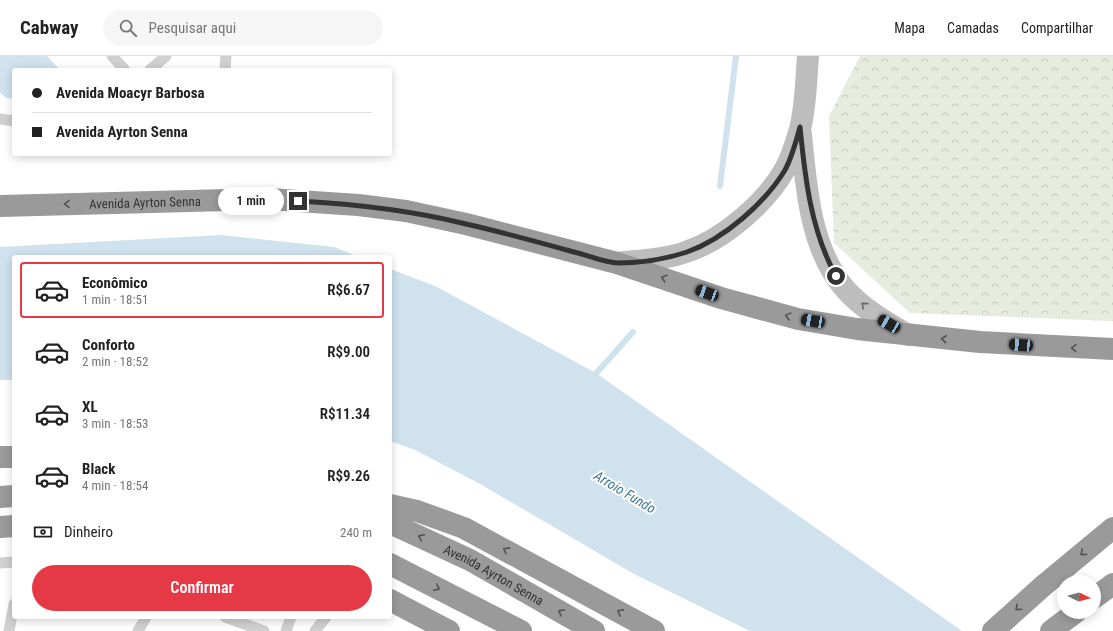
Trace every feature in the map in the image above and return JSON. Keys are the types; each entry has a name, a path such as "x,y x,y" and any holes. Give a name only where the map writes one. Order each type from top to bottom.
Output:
{"highway":[{"name":"Avenida Ayrton Senna","path":"0,206 269,199 358,205 406,211 466,224 617,263 721,298 798,319 857,329 980,342 1113,349"},
{"path":"0,457 12,457"},
{"path":"0,496 12,496"},
{"path":"392,505 417,511 464,528 654,631"},
{"name":"Avenida Ayrton Senna","path":"392,524 470,560 594,631"},
{"path":"0,527 12,526"},
{"path":"993,631 1043,586 1113,528"},
{"path":"392,565 521,631"},
{"path":"392,601 449,631"},
{"path":"1051,631 1067,619"}],"street":[{"path":"617,263 664,258 687,252 711,240 735,224 760,202 782,174 792,155 800,127 808,56"},
{"path":"800,127 811,207 823,251 830,265 847,291 880,319 908,335"}],"lane":[{"path":"112,56 123,68"},
{"path":"152,68 166,56"},
{"path":"225,68 226,56"},
{"path":"0,119 12,121"},
{"path":"0,563 12,562"},
{"path":"9,631 12,615"},
{"path":"138,631 145,619"},
{"path":"231,619 264,631"},
{"path":"286,631 291,619"},
{"path":"315,631 324,619"}],"green space":[{"path":"860,56 1113,56 1113,321 910,313 834,243 829,116"}],"water":[{"path":"0,56 47,56 58,68 12,68 12,99 6,98 0,93"},
{"path":"221,235 334,247 354,255 12,255 12,380 0,380 0,247"},
{"name":"Arroio Fundo","path":"392,270 435,286 596,373 962,631 750,631 634,574 482,485 415,450 392,442"}],"waterway":[{"path":"720,186 736,56"},
{"path":"592,378 633,332"}],"route":[{"path":"298,201 358,205 406,211 466,224 617,263 664,258 687,252 700,246 735,224 760,202 774,186 789,162 800,127 811,207 823,251 836,276"}]}
